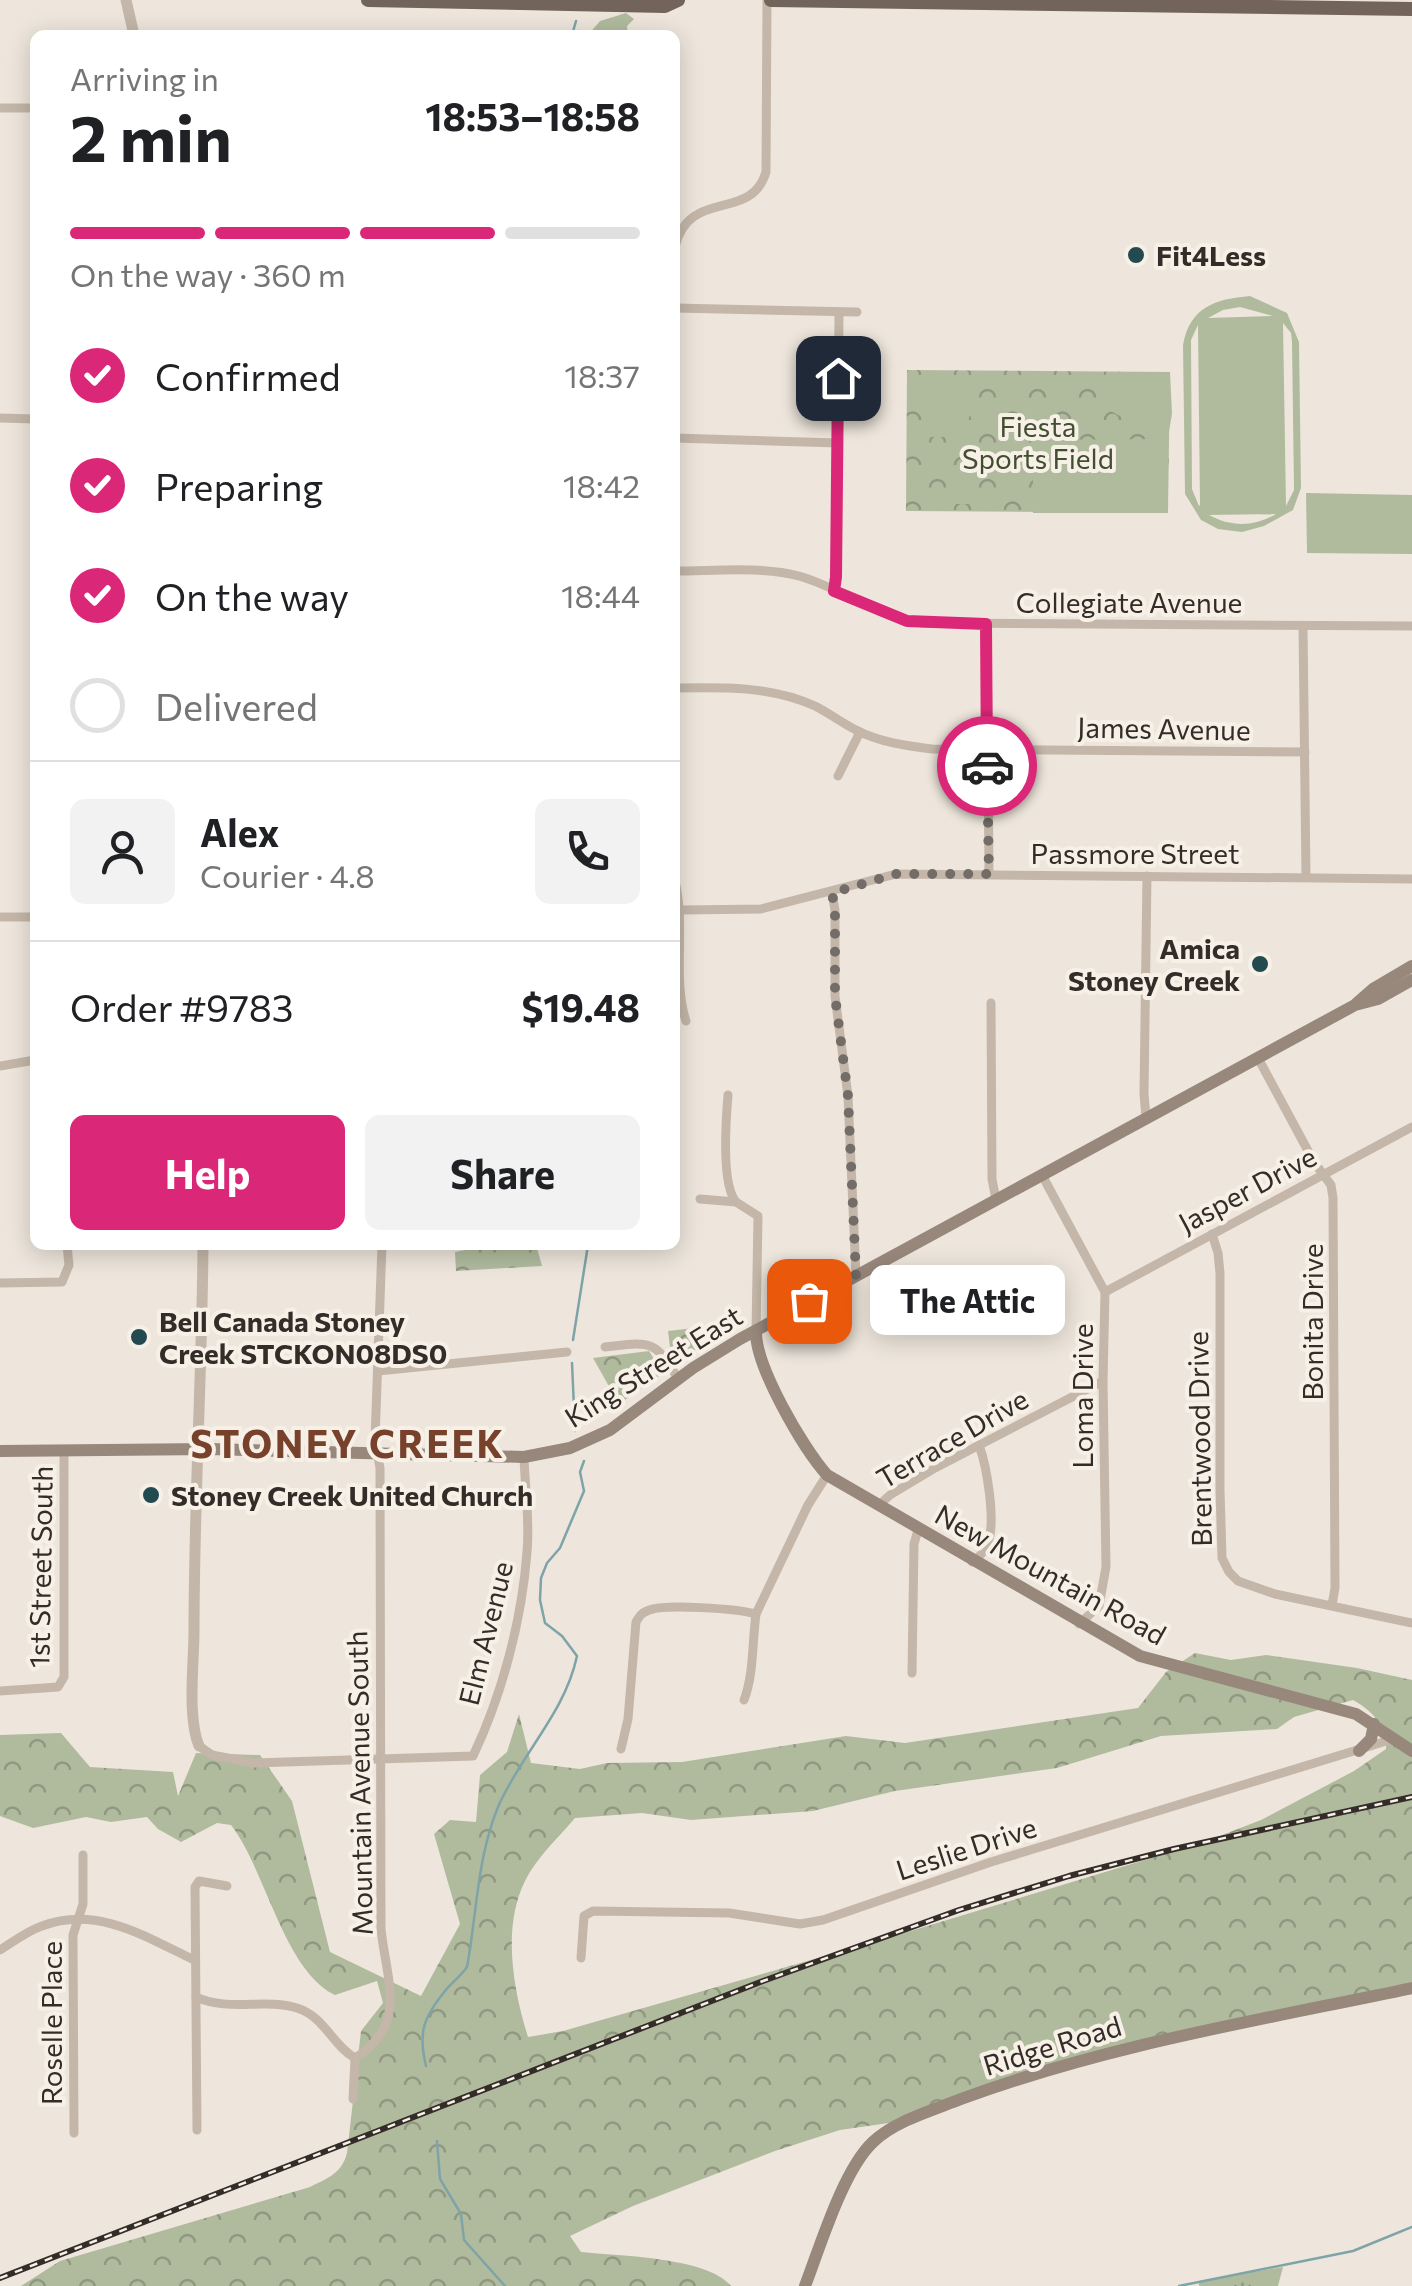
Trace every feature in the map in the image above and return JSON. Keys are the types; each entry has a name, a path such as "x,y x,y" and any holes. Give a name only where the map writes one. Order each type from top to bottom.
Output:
{"main road":[{"path":"368,0 665,6 678,0"},
{"path":"769,0 1412,10"},
{"name":"King Street East","path":"0,1451 197,1450 524,1458 570,1448 610,1430 678,1379 756,1331 1355,1005 1373,988 1411,970"},
{"name":"New Mountain Road","path":"756,1331 756,1346 767,1374 815,1462 827,1475 1140,1656 1356,1714 1412,1751"},
{"path":"1359,1750 1371,1740 1374,1724"},
{"name":"Ridge Road","path":"804,2286 858,2160 873,2142 910,2120 1002,2084 1133,2046 1412,1988"}],"street":[{"path":"126,0 133,30"},
{"path":"680,232 690,218 707,208 748,199 762,185 766,172 769,0"},
{"path":"0,108 30,108"},
{"path":"680,308 857,312"},
{"path":"834,591 838,313"},
{"path":"0,418 30,419"},
{"path":"680,438 838,443"},
{"name":"Collegiate Avenue","path":"680,571 782,573 810,580 907,621 1412,626"},
{"path":"986,624 989,874"},
{"path":"1304,626 1306,876"},
{"name":"James Avenue","path":"680,688 740,688 780,694 814,706 860,732 904,746 1305,752"},
{"path":"838,776 860,732"},
{"name":"Passmore Street","path":"682,910 740,912 832,893 896,874 1412,879"},
{"path":"1146,1117 1147,876"},
{"path":"832,893 835,996 848,1096 856,1275"},
{"path":"680,902 680,1003 686,1021"},
{"path":"0,917 30,917"},
{"path":"991,1003 992,1180 996,1200"},
{"name":"Bonita Drive","path":"1258,1058 1331,1186 1336,1588 1332,1605"},
{"path":"0,1066 30,1061"},
{"path":"728,1094 724,1148 730,1195 758,1216 756,1331"},
{"name":"Jasper Drive","path":"1105,1292 1412,1127"},
{"name":"Loma Drive","path":"1042,1174 1105,1292 1106,1567 1099,1606 1080,1624"},
{"path":"700,1199 736,1202"},
{"name":"Brentwood Drive","path":"1212,1234 1220,1273 1222,1558 1229,1572 1238,1581 1275,1594 1412,1623"},
{"path":"0,1283 62,1282 69,1265 68,1250"},
{"path":"203,1250 195,1736 199,1746 212,1755 253,1763 380,1760"},
{"name":"Mountain Avenue South","path":"355,2058 368,2050 391,2010 381,1929 380,1468 375,1453 382,1250"},
{"path":"605,1348 645,1343 654,1346 663,1352 678,1379"},
{"path":"378,1371 567,1352"},
{"name":"Terrace Drive","path":"878,1507 890,1495 978,1445 1103,1381"},
{"path":"972,1562 988,1544 990,1531 986,1465 978,1445"},
{"name":"1st Street South","path":"0,1691 58,1686 64,1677 64,1450"},
{"name":"Elm Avenue","path":"380,1760 473,1756 504,1669 525,1581 528,1547 524,1458"},
{"path":"744,1700 751,1681 756,1614 808,1505 827,1475"},
{"path":"912,1673 914,1544 918,1530"},
{"path":"621,1749 628,1719 636,1622 642,1613 652,1608 756,1614"},
{"name":"Leslie Drive","path":"581,1958 584,1916 594,1911 729,1912 800,1924 823,1920 991,1862 1395,1738"},
{"name":"Roselle Place","path":"74,2133 76,1920 83,1904 83,1855"},
{"path":"198,2130 194,1960 197,1882 226,1886"},
{"path":"0,1950 42,1926 95,1919 138,1931 194,1960"},
{"path":"196,1997 225,2005 298,2008 316,2018 355,2058 353,2098"}],"green space":[{"path":"626,13 634,19 627,30 592,30 600,21"},
{"path":"1250,296 1287,313 1299,342 1301,488 1293,510 1264,526 1242,532 1218,529 1201,520 1185,494 1186,332 1206,307","holes":["1240,307 1273,316 1208,318","1283,323 1292,342 1294,490 1286,506","1198,325 1199,506 1192,489 1191,340","1276,514 1242,524 1209,515"]},
{"name":"Fiesta Sports Field","path":"907,370 1170,372 1168,513 906,511"},
{"path":"1106,372 1170,372 1169,431 1142,428 1107,409"},
{"path":"923,387 970,387 973,408 966,425 943,437 922,437"},
{"path":"1168,439 1168,513 1033,513 1033,440"},
{"path":"957,473 974,473 974,504 956,504"},
{"path":"1306,493 1412,495 1412,554 1307,553"},
{"path":"538,1250 542,1266 456,1271 455,1252"},
{"path":"737,1323 679,1359 670,1347 668,1331"},
{"path":"649,1351 663,1373 619,1404 593,1358"},
{"path":"1195,1653 1231,1660 1266,1655 1412,1680 1412,1986 1104,2050 910,2120 840,2130 775,2151 633,2206 570,2236 581,2252 683,2264 719,2276 731,2286 21,2286 60,2261 310,2187 333,2174 347,2153 361,2031 383,2003 377,1981 335,1995 317,1983 289,1942 231,1825 217,1823 181,1842 158,1829 147,1817 111,1822 86,1817 33,1828 0,1816 0,1735 61,1733 90,1767 173,1772 178,1796 196,1753 260,1755 292,1801 330,1952 421,1996 460,1924 434,1834 450,1820 476,1822 480,1775 507,1752 519,1714 531,1763 580,1769 607,1763 682,1762 846,1736 905,1743 1138,1708 1166,1672","holes":["1353,1700 1381,1726 1386,1749 1354,1771 1261,1820 1204,1842 891,1937 563,2031 528,2037 512,1958 518,1899 541,1856 575,1818 642,1813 691,1820 813,1811 895,1791 1057,1768 1161,1736 1277,1729 1294,1717"]},
{"path":"1283,2267 1278,2286 1199,2286 1199,2281"}],"waterway":[{"name":"STONEY CREEK","path":"573,30 576,21"},
{"name":"STONEY CREEK","path":"573,1340 587,1250"},
{"name":"STONEY CREEK","path":"572,1363 575,1431"},
{"name":"STONEY CREEK","path":"426,2066 422,2044 427,2018 467,1967 491,1826 518,1769 563,1696 577,1656 562,1636 545,1623 540,1600 541,1578 547,1563 560,1548 584,1491 580,1472 584,1461"},
{"name":"STONEY CREEK","path":"437,2141 440,2179 461,2214 464,2240 505,2286"},
{"name":"STONEY CREEK","path":"1179,2286 1353,2251 1412,2227"}],"railway":[{"path":"0,2278 763,1981 959,1910 1174,1849 1412,1797"}],"way so far":[{"path":"809,1301 856,1275 848,1096 837,1030 832,893 896,874 989,874 987,766"}],"place":[{"name":"Fit4Less","path":"1136,255"},
{"name":"Amica Stoney Creek","path":"1260,964"},
{"name":"The Attic","path":"809,1301"},
{"name":"Bell Canada Stoney Creek STCKON08DS0","path":"139,1337"},
{"name":"Stoney Creek United Church","path":"151,1495"}],"district":[{"name":"STONEY CREEK","path":"348,1442"}],"route":[{"path":"838,378 834,591 893,618 986,624 987,766"}]}
